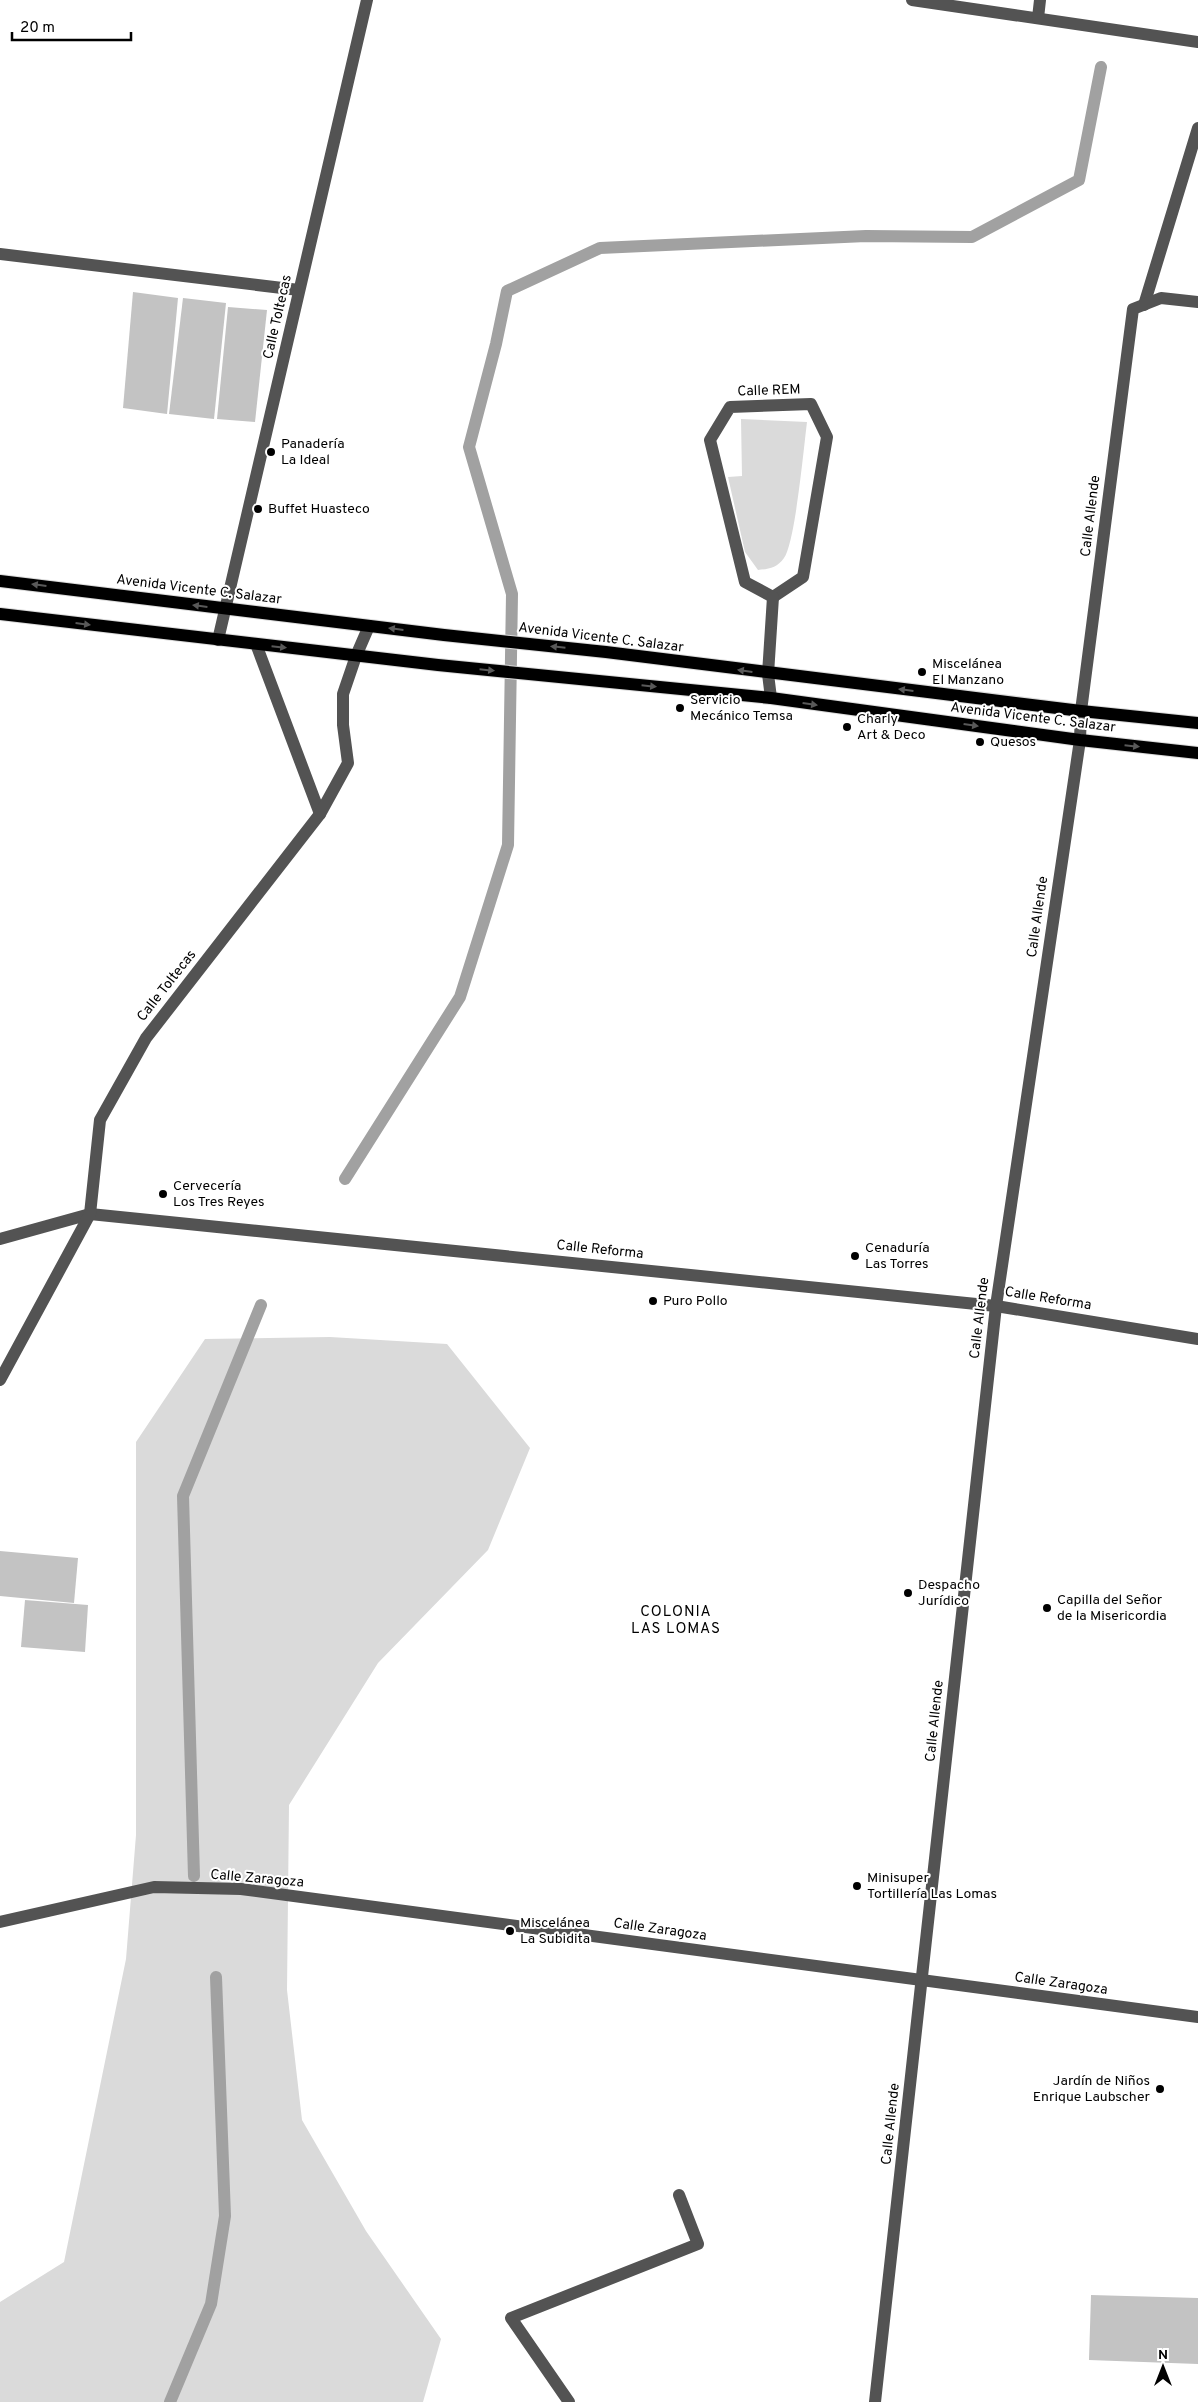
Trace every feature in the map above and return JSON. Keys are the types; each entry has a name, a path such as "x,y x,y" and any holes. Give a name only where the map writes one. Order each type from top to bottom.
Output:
{"main road":[{"name":"Avenida Vicente C. Salazar","path":"0,581 444,635 606,652 768,674 1081,712 1198,722"},
{"name":"Avenida Vicente C. Salazar","path":"0,614 438,665 771,698 1080,740 1198,753"}],"street":[{"name":"Calle Toltecas","path":"218,640 367,0"},
{"path":"912,0 1198,42"},
{"path":"1038,18 1040,0"},
{"path":"1144,305 1198,128"},
{"path":"0,254 299,290"},
{"path":"1144,305 1161,298 1198,302"},
{"name":"Calle Allende","path":"875,2402 996,1306 1080,740 1081,712 1133,309 1144,305"},
{"name":"Calle REM","path":"811,404 827,437 803,576 773,597 745,582 710,440 730,407 811,404"},
{"path":"771,698 768,674 773,597"},
{"name":"Calle Toltecas","path":"0,1380 90,1214 100,1120 146,1038 320,814 348,763 343,725 343,694 369,626"},
{"path":"256,644 320,814"},
{"name":"Calle Reforma","path":"0,1239 90,1214 996,1306 1198,1339"},
{"name":"Calle Zaragoza","path":"0,1922 154,1887 241,1889 1198,2017"},
{"path":"569,2402 510,2318 698,2244 679,2195"}],"shaded area":[{"path":"741,419 807,422 795,515 788,549 779,564 766,569 758,570 745,552 728,477 742,476"},
{"path":"330,1337 447,1344 530,1448 488,1550 378,1663 289,1805 287,1990 302,2120 366,2231 441,2339 423,2402 0,2402 0,2302 64,2262 126,1959 136,1835 136,1442 205,1339"}],"building":[{"path":"133,292 178,298 167,414 123,408"},
{"path":"183,298 226,303 214,419 169,414"},
{"path":"228,307 267,310 255,422 217,419"},
{"path":"0,1551 78,1558 74,1603 0,1596"},
{"path":"25,1600 88,1605 85,1652 21,1647"},
{"path":"1091,2295 1198,2298 1198,2364 1089,2360"}],"waterway":[{"path":"345,1179 460,997 508,845 512,594 469,447 496,344 507,291 600,248 866,236 972,237 1079,180 1101,67"},
{"path":"194,1876 183,1496 261,1305"},
{"path":"170,2402 211,2304 225,2216 216,1977"}],"place":[{"name":"Panadería La Ideal","path":"271,452"},
{"name":"Buffet Huasteco","path":"258,509"},
{"name":"Miscelánea El Manzano","path":"922,672"},
{"name":"Servicio Mecánico Temsa","path":"680,708"},
{"name":"Charly Art & Deco","path":"847,727"},
{"name":"Quesos","path":"980,742"},
{"name":"Cervecería Los Tres Reyes","path":"163,1194"},
{"name":"Cenaduría Las Torres","path":"855,1256"},
{"name":"Puro Pollo","path":"653,1301"},
{"name":"Despacho Jurídico","path":"908,1593"},
{"name":"Capilla del Señor de la Misericordia","path":"1047,1608"},
{"name":"Minisuper Tortillería Las Lomas","path":"857,1886"},
{"name":"Miscelánea La Subidita","path":"510,1931"},
{"name":"Jardín de Niños Enrique Laubscher","path":"1160,2089"}],"district":[{"name":"COLONIA LAS LOMAS","path":"676,1620"}]}
